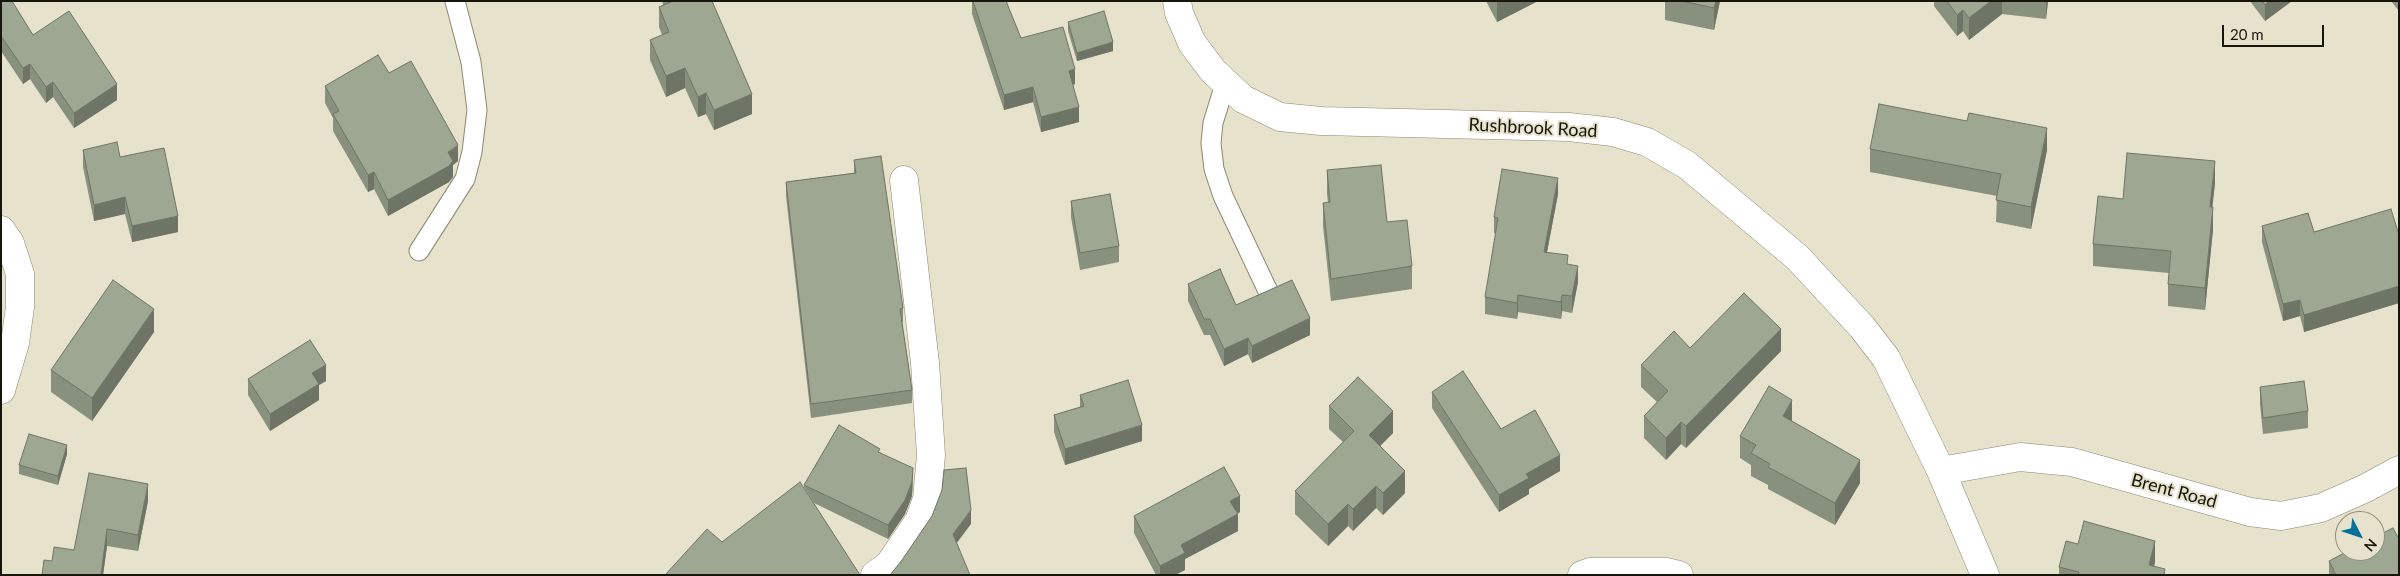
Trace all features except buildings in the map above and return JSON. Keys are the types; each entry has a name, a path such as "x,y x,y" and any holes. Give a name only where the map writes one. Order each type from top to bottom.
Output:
{"street":[{"name":"Rushbrook Road","path":"1177,1 1179,13 1192,43 1213,71 1242,99 1280,117 1321,121 1569,127 1613,132 1647,142 1687,165 1796,257 1862,327 1886,358 1941,471 1985,575"},
{"path":"876,575 888,565 919,521 927,499 931,455 925,363 904,180"},
{"path":"1,230 10,243 20,274 20,307 15,343 1,390"},
{"name":"Brent Road","path":"1941,471 2020,457 2072,462 2250,512 2281,516 2321,508 2366,488 2399,470"},
{"path":"1582,575 1590,572 1667,572 1679,575"}],"lane":[{"path":"419,251 465,179 472,152 477,110 471,62 455,1"},
{"path":"1225,84 1213,123 1211,142 1214,170 1267,289"}]}
